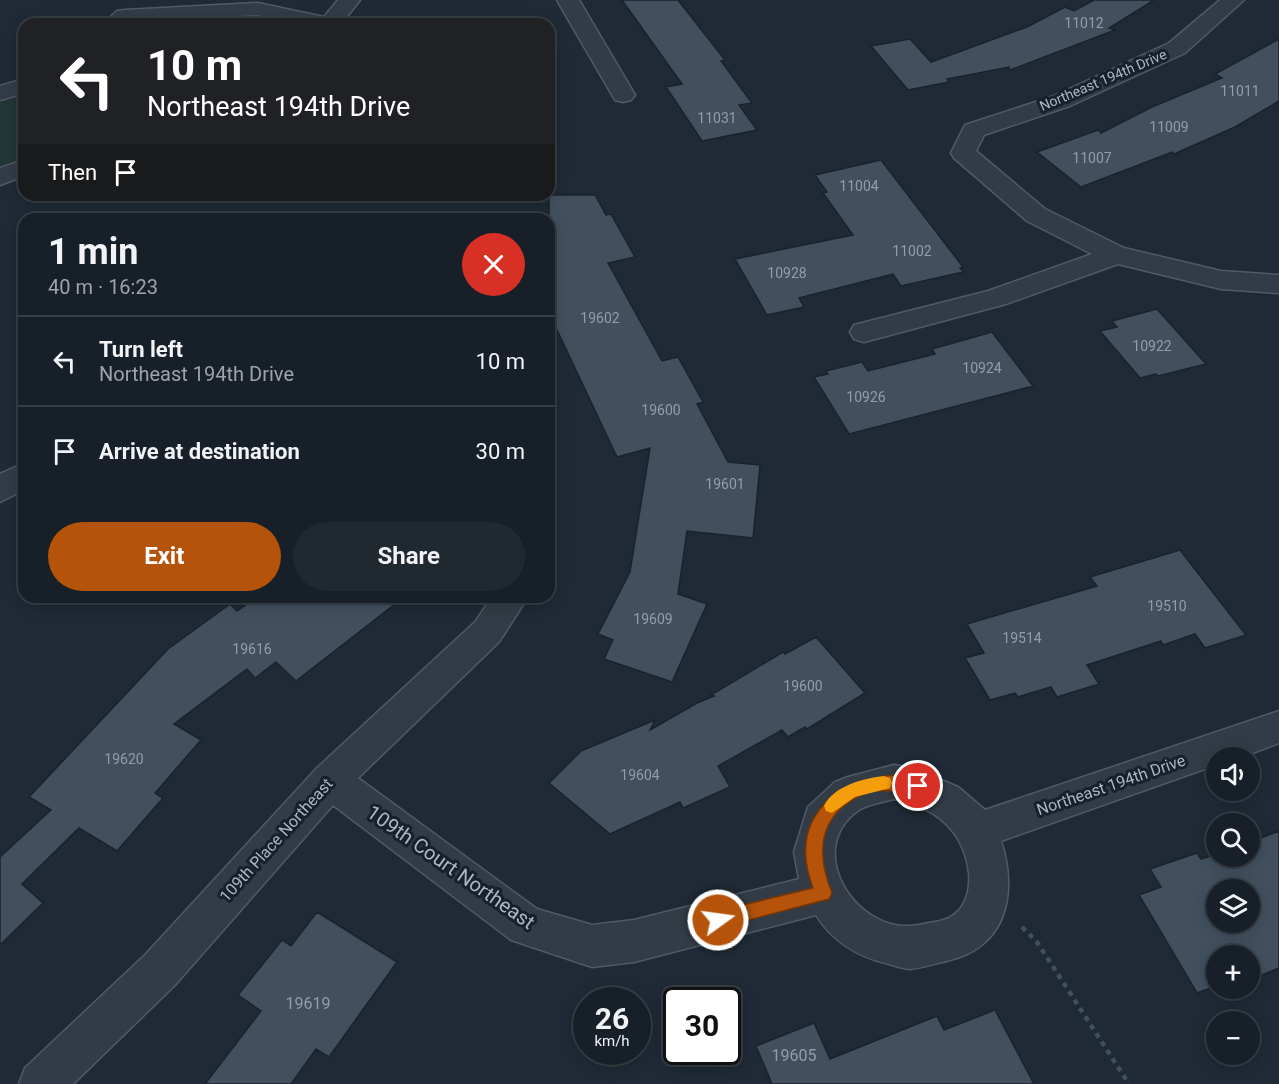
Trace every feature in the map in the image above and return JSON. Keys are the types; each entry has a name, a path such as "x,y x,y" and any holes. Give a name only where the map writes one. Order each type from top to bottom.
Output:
{"street":[{"path":"335,18 349,0"},
{"path":"568,0 623,95"},
{"name":"Northeast 194th Drive","path":"1233,0 1177,48 1062,101 974,130 963,153 1036,215 1116,255 1221,280 1279,284"},
{"path":"122,18 125,16 258,9 298,18"},
{"path":"0,93 18,88"},
{"path":"0,177 18,170"},
{"path":"864,332 996,297 1116,255"},
{"path":"0,490 18,479"},
{"name":"109th Place Northeast","path":"41,1084 160,970 330,780 487,632 508,603"},
{"name":"Northeast 194th Drive","path":"977,831 1279,727"},
{"name":"109th Court Northeast","path":"330,780 526,926 592,946 634,941 824,893"},
{"path":"894,782 918,786 941,797 962,812 977,831 987,855 991,878 988,892 987,902 975,922 958,938 935,947 910,950 883,945 858,933 838,915 824,893 815,870 814,846 820,824 831,806 849,792 871,784 894,782"}],"path":[{"path":"988,892 1037,942 1129,1084"}],"green space":[{"path":"18,88 18,170 0,177 0,93"}],"building":[{"path":"622,0 678,0 725,60 721,61 752,103 739,105 757,130 702,141 666,87 682,84"},
{"path":"1094,0 1154,0 1109,28 1115,30 1010,70 1009,67 947,79 949,82 908,90 871,46 910,39 931,62 1027,27 1065,7 1074,11"},
{"path":"1279,39 1279,101 1235,127 1174,154 1172,152 1081,187 1037,152 1098,130 1101,133 1152,107 1222,78 1215,74"},
{"path":"881,160 963,267 960,268 963,272 901,286 893,274 799,298 804,307 767,315 735,259 853,235 823,193 827,192 815,175"},
{"path":"555,195 595,195 606,215 611,214 635,257 608,263 662,361 678,357 703,402 697,404 728,462 760,465 753,538 687,531 678,594 707,604 672,682 604,659 613,640 598,634 630,572 650,448 617,457 555,326 555,213 549,213 549,201 555,201"},
{"path":"1157,309 1206,364 1140,378 1100,331 1117,327 1112,321"},
{"path":"992,332 1033,386 849,434 814,377 828,374 826,371 862,362 868,371 935,354 932,349"},
{"path":"1180,550 1246,635 1205,648 1195,634 1163,645 1161,641 1087,665 1099,684 1057,697 1051,687 1018,697 1015,693 990,700 965,658 984,653 967,624 1097,586 1090,577"},
{"path":"248,603 396,603 296,681 276,662 255,678 247,669 174,724 201,740 155,793 163,798 117,851 79,828 22,884 43,903 0,945 0,857 51,810 29,797 168,649 230,604 237,611"},
{"path":"816,637 865,693 807,729 805,727 788,737 782,730 718,766 730,787 683,808 680,802 610,834 549,783 581,751 655,720 650,730 714,696 711,695 783,652 785,654"},
{"path":"1279,831 1279,968 1260,976 1260,945 1206,945 1206,990 1197,993 1139,895 1161,887 1150,869 1197,853 1201,859 1206,857 1206,867 1260,867 1260,838"},
{"path":"317,912 397,962 329,1057 316,1049 291,1084 205,1084 261,1011 238,995 282,940 291,946"},
{"path":"995,1010 1034,1084 772,1084 756,1046 814,1023 830,1059 937,1016 944,1030"}],"slow traffic":[{"path":"832,806 849,792 871,784 884,783"}],"route":[{"path":"718,920 824,893 815,870 814,846 820,824 831,806 849,792 871,784 894,782 918,786"}]}
